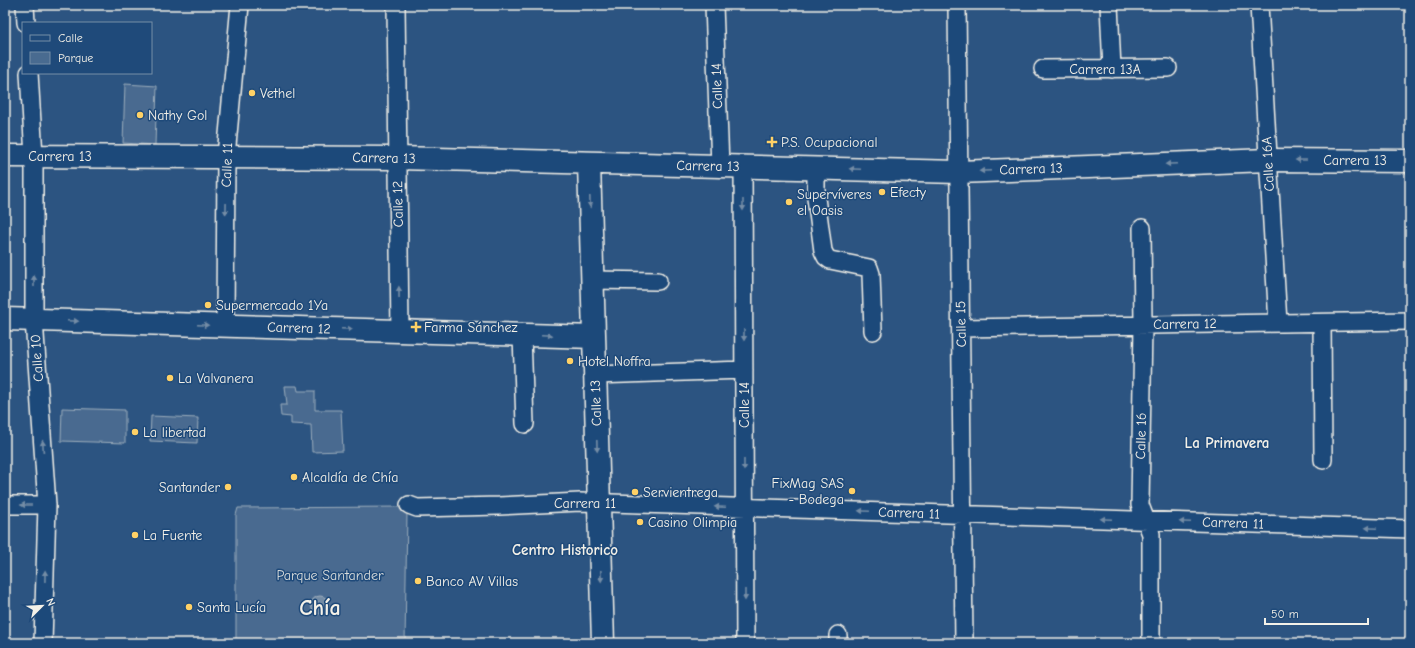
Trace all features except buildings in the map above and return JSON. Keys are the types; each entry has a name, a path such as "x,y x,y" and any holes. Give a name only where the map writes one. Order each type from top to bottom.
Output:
{"main road":[{"name":"Carrera 13","path":"5,156 398,158 959,172 1268,160 1410,160"},
{"name":"Calle 13","path":"589,163 603,643"},
{"name":"Carrera 12","path":"5,319 594,337"}],"street":[{"path":"25,5 26,22"},
{"name":"Calle 11","path":"225,325 226,156 240,5"},
{"name":"Calle 12","path":"396,5 400,331"},
{"name":"Calle 14","path":"714,5 720,166"},
{"name":"Calle 15","path":"957,5 964,643"},
{"path":"1109,5 1112,69"},
{"name":"Calle 16A","path":"1259,5 1278,323"},
{"name":"Carrera 13A","path":"1043,69 1168,68"},
{"name":"Calle 10","path":"29,74 34,156 34,320 47,505 43,643"},
{"name":"Calle 14","path":"743,166 745,643"},
{"path":"816,168 816,198 823,251 826,257 830,260 868,268 871,274 873,331"},
{"name":"Calle 16","path":"1142,228 1143,325 1140,505 1151,534 1151,643"},
{"path":"592,280 658,281"},
{"name":"Carrera 12","path":"961,328 1410,321"},
{"path":"1322,323 1322,460"},
{"path":"522,335 525,424"},
{"path":"595,375 744,370"},
{"name":"Carrera 11","path":"409,505 417,508 499,506 544,503 599,503 1410,529"},
{"path":"5,505 47,505"}],"green space":[{"name":"Nathy Gol","path":"125,84 157,86 155,145 123,143"},
{"path":"285,386 297,386 298,391 315,391 315,410 341,410 343,451 312,452 311,425 291,424 291,417 281,416 280,405 287,405"},
{"path":"62,408 125,410 125,443 61,441"},
{"path":"151,416 198,418 197,443 150,441"},
{"name":"Parque Santander","path":"401,507 407,512 405,643 236,643 236,515 238,508"}],"shaded area":[{"path":"320,596 326,599 329,605 326,611 320,614 314,611 311,605 314,599"}],"place":[{"name":"Vethel","path":"252,93"},
{"name":"Nathy Gol","path":"140,115"},
{"name":"P.S. Ocupacional","path":"772,142"},
{"name":"Efecty","path":"882,192"},
{"name":"Supervíveres el Oasis","path":"789,202"},
{"name":"Supermercado 1Ya","path":"208,305"},
{"name":"Farma Sánchez","path":"416,327"},
{"name":"Hotel Noffra","path":"570,361"},
{"name":"La Valvanera","path":"170,378"},
{"name":"La libertad","path":"135,432"},
{"name":"Alcaldía de Chía","path":"294,477"},
{"name":"Santander","path":"228,487"},
{"name":"FixMag SAS - Bodega","path":"852,491"},
{"name":"Servientrega","path":"635,492"},
{"name":"Casino Olimpia","path":"640,522"},
{"name":"La Fuente","path":"135,535"},
{"name":"Banco AV Villas","path":"418,581"},
{"name":"Santa Lucía","path":"189,607"}],"district":[{"name":"La Primavera","path":"1227,443"},
{"name":"Centro Historico","path":"565,550"},
{"name":"Chía","path":"320,608"}]}
